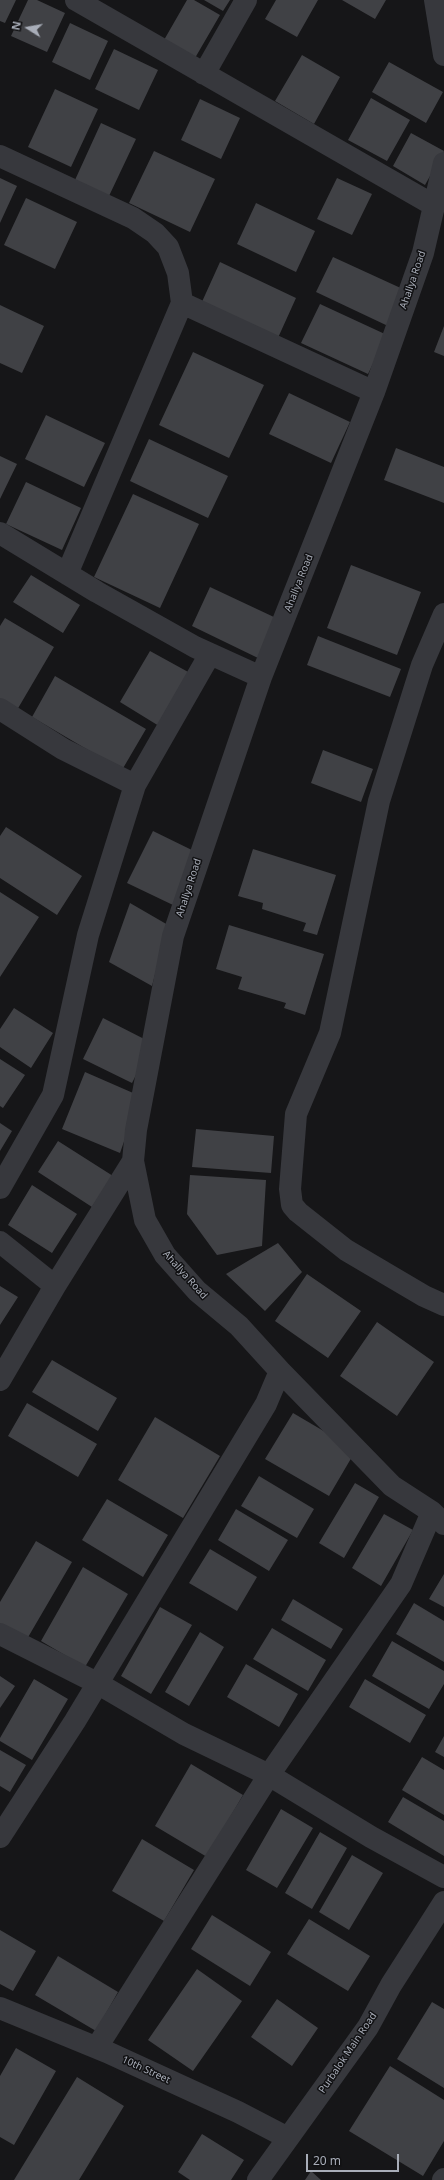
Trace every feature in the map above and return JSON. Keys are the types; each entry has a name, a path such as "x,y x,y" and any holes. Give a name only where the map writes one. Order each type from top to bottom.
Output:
{"street":[{"path":"76,0 435,206"},
{"path":"204,74 246,0"},
{"path":"435,0 444,55"},
{"path":"0,156 133,218 155,233 168,247 178,273 182,303 67,574"},
{"name":"Ahallya Road","path":"438,1518 392,1486 280,1372 239,1326 197,1291 165,1255 145,1220 133,1161 136,1130 173,936 261,678 374,392 422,253 435,206 444,163"},
{"path":"182,303 374,392"},
{"path":"0,533 67,574 210,654 261,678"},
{"path":"444,614 422,665 379,801 330,1033 296,1114 290,1189 292,1205 298,1212 346,1250 424,1296 444,1305"},
{"path":"0,1188 53,1094 88,935 135,785 210,654"},
{"path":"0,709 63,749 135,785"},
{"path":"0,1380 55,1286 133,1161"},
{"path":"0,1242 55,1286"},
{"path":"0,1837 97,1683 266,1404 280,1372"},
{"path":"97,2047 269,1775 401,1584 438,1518"},
{"path":"0,1634 97,1683 184,1734 269,1775 372,1837 444,1877"},
{"name":"Purbalok Main Road","path":"258,2180 368,2026 391,1984 444,1902"},
{"name":"10th Street","path":"0,2008 97,2047 238,2112 288,2138"}],"building":[{"path":"0,0 16,0 5,23 0,21"},
{"path":"28,0 37,0 65,13 47,52 11,36"},
{"path":"187,0 194,0 220,15 195,58 164,40"},
{"path":"204,0 230,0 223,11"},
{"path":"276,0 318,0 297,37 265,19"},
{"path":"342,0 386,0 375,19"},
{"path":"70,23 108,41 90,80 52,62"},
{"path":"114,49 158,70 139,110 95,89"},
{"path":"302,55 340,77 314,124 275,101"},
{"path":"389,62 443,92 426,123 372,92"},
{"path":"55,89 98,109 71,167 28,147"},
{"path":"371,98 410,120 387,161 348,140"},
{"path":"200,99 240,118 221,159 181,140"},
{"path":"101,123 136,139 109,196 75,180"},
{"path":"411,133 444,151 425,185 393,166"},
{"path":"154,151 215,179 190,232 129,203"},
{"path":"0,178 17,186 0,223"},
{"path":"337,178 372,194 352,235 317,219"},
{"path":"26,198 77,222 55,269 4,245"},
{"path":"256,203 315,231 296,272 237,244"},
{"path":"333,257 405,290 388,326 316,292"},
{"path":"220,262 296,298 277,340 201,304"},
{"path":"320,304 387,335 368,374 301,343"},
{"path":"0,305 44,326 22,373 0,363"},
{"path":"444,326 444,356 434,352"},
{"path":"193,352 264,385 229,458 159,425"},
{"path":"289,393 350,422 331,463 269,434"},
{"path":"46,415 105,443 84,487 25,459"},
{"path":"149,439 228,476 208,518 130,481"},
{"path":"396,448 444,467 444,503 384,480"},
{"path":"0,456 17,464 0,499"},
{"path":"26,482 81,508 62,550 6,524"},
{"path":"133,494 199,524 160,608 94,577"},
{"path":"351,565 421,592 397,655 327,628"},
{"path":"31,575 80,605 63,633 13,602"},
{"path":"210,587 276,618 258,658 192,626"},
{"path":"5,618 54,647 17,710 0,700 0,626"},
{"path":"318,636 401,669 390,697 307,665"},
{"path":"150,651 190,673 159,726 120,702"},
{"path":"55,676 146,729 122,770 32,717"},
{"path":"323,750 373,769 361,802 311,783"},
{"path":"6,827 82,876 57,915 0,878 0,836"},
{"path":"153,831 198,853 173,905 127,883"},
{"path":"253,849 336,875 317,935 303,931 306,923 262,909 263,903 238,896"},
{"path":"0,892 39,917 0,977"},
{"path":"130,903 168,925 152,986 109,962"},
{"path":"229,925 324,954 305,1015 284,1008 286,1003 238,989 242,977 216,969"},
{"path":"14,1008 53,1033 31,1068 0,1047 0,1029"},
{"path":"103,1018 152,1043 132,1083 83,1059"},
{"path":"0,1059 25,1075 3,1108 0,1106"},
{"path":"85,1072 140,1096 120,1153 62,1129"},
{"path":"0,1123 12,1131 0,1151"},
{"path":"196,1129 274,1136 271,1173 192,1167"},
{"path":"58,1141 113,1176 92,1207 38,1172"},
{"path":"190,1175 266,1180 262,1246 217,1255 187,1214"},
{"path":"32,1185 77,1214 52,1253 8,1225"},
{"path":"278,1243 302,1272 265,1311 226,1274"},
{"path":"307,1274 361,1311 328,1358 275,1321"},
{"path":"0,1286 18,1297 0,1325"},
{"path":"377,1322 434,1362 397,1416 340,1376"},
{"path":"52,1360 117,1398 98,1431 32,1392"},
{"path":"27,1403 97,1444 78,1477 8,1436"},
{"path":"293,1413 356,1450 329,1496 265,1459"},
{"path":"155,1417 220,1456 183,1518 118,1480"},
{"path":"259,1476 314,1509 297,1538 241,1506"},
{"path":"355,1483 379,1497 344,1558 319,1543"},
{"path":"107,1499 168,1535 143,1577 82,1540"},
{"path":"236,1509 288,1540 269,1571 218,1540"},
{"path":"384,1514 413,1530 381,1586 352,1568"},
{"path":"36,1541 72,1562 27,1639 0,1624 0,1602"},
{"path":"210,1549 257,1577 237,1611 189,1583"},
{"path":"83,1567 128,1594 85,1667 41,1641"},
{"path":"444,1574 444,1607 429,1599"},
{"path":"293,1599 343,1629 331,1649 281,1620"},
{"path":"414,1603 444,1621 444,1662 396,1634"},
{"path":"160,1607 192,1625 151,1694 121,1676"},
{"path":"272,1628 326,1660 308,1691 253,1659"},
{"path":"200,1632 224,1647 189,1706 165,1692"},
{"path":"392,1641 444,1671 444,1684 429,1709 372,1676"},
{"path":"246,1664 298,1694 279,1727 227,1697"},
{"path":"0,1676 15,1686 0,1708"},
{"path":"34,1679 68,1699 32,1760 0,1741 0,1738"},
{"path":"365,1679 426,1715 410,1743 349,1707"},
{"path":"444,1736 444,1757 435,1752"},
{"path":"0,1750 26,1765 10,1792 0,1786"},
{"path":"422,1757 444,1770 444,1815 402,1790"},
{"path":"191,1764 243,1795 207,1857 155,1826"},
{"path":"403,1797 444,1821 444,1856 388,1822"},
{"path":"281,1809 313,1828 277,1888 246,1870"},
{"path":"320,1832 347,1848 312,1909 285,1893"},
{"path":"142,1839 194,1870 164,1921 112,1891"},
{"path":"352,1855 383,1873 349,1930 319,1912"},
{"path":"212,1915 271,1952 250,1986 191,1949"},
{"path":"309,1919 370,1956 348,1991 287,1954"},
{"path":"0,1930 36,1951 13,1991 0,1984"},
{"path":"58,1956 118,1992 96,2031 35,1995"},
{"path":"197,1969 242,2001 193,2071 148,2040"},
{"path":"277,1999 318,2028 292,2066 251,2037"},
{"path":"432,2002 444,2009 444,2088 397,2059"},
{"path":"16,2048 56,2071 14,2145 0,2137 0,2076"},
{"path":"390,2066 444,2100 444,2141 423,2176 349,2131"},
{"path":"77,2077 124,2106 79,2180 14,2180"},
{"path":"202,2134 244,2160 231,2180 190,2180 178,2172"},
{"path":"311,2171 321,2180 305,2180"}]}
